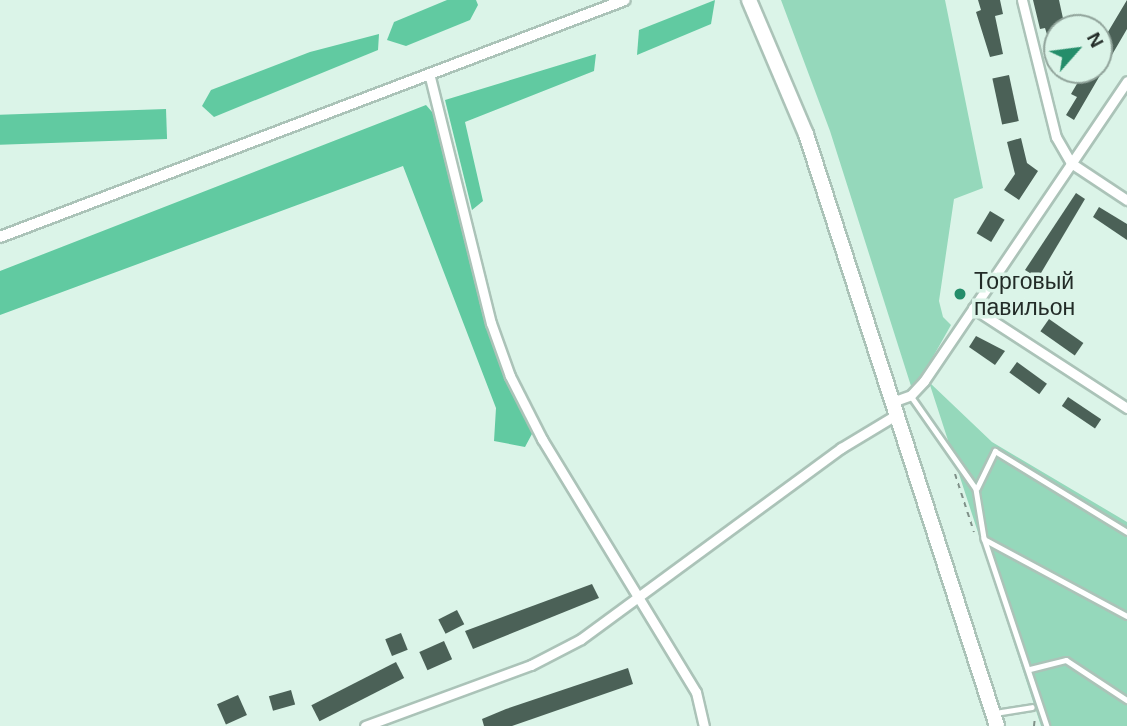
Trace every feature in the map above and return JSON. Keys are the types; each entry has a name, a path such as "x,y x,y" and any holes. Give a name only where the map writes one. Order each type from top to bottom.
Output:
{"main road":[{"path":"749,0 806,134 995,720"}],"street":[{"path":"0,237 625,0"},
{"path":"1022,0 1056,137 1071,163 1127,200"},
{"path":"429,73 491,323 510,376 542,439 696,692 704,726"},
{"path":"365,726 531,665 581,639 911,395 1127,82"},
{"path":"973,308 1127,408"}],"lane":[{"path":"911,395 976,489 984,538 1047,726"},
{"path":"976,489 995,451 1127,532"},
{"path":"984,538 1127,616"},
{"path":"1030,670 1066,660 1127,700"},
{"path":"995,720 1032,707"}],"green space":[{"path":"447,0 476,0 478,5 470,20 406,46 387,40 394,22"},
{"path":"715,0 711,24 637,55 639,30"},
{"path":"781,0 945,0 983,188 954,199 939,301 943,317 951,325 921,378 911,386 830,131"},
{"path":"379,34 378,50 214,117 202,106 211,90 310,52"},
{"path":"596,54 594,71 465,122 483,201 472,210 445,100"},
{"path":"426,105 433,113 496,349 533,432 525,447 494,441 496,408 403,166 0,315 0,271"},
{"path":"166,109 167,139 0,145 0,115"},
{"path":"929,382 992,442 1127,522 1127,726 1041,726"}],"building":[{"path":"978,0 1000,0 1003,14 995,16 1003,54 990,57 976,12 981,10"},
{"path":"1033,0 1059,0 1062,14 1043,14 1043,28 1040,29"},
{"path":"1127,0 1127,29 1113,53 1113,24"},
{"path":"1009,75 1019,121 1002,125 992,79"},
{"path":"1077,84 1095,84 1074,120 1066,115 1077,97 1071,94"},
{"path":"1021,138 1027,163 1038,171 1019,200 1004,190 1015,174 1007,142"},
{"path":"1076,193 1085,199 1038,278 1025,270"},
{"path":"1099,207 1127,224 1127,240 1093,217"},
{"path":"990,211 1005,220 991,242 977,233"},
{"path":"1049,319 1083,343 1075,355 1040,331"},
{"path":"976,336 1005,351 995,365 969,347"},
{"path":"1017,362 1047,384 1039,394 1009,373"},
{"path":"1068,397 1101,419 1095,428 1062,406"},
{"path":"592,584 599,598 473,649 465,631"},
{"path":"457,610 464,624 446,634 438,620"},
{"path":"401,633 408,650 392,656 385,639"},
{"path":"444,641 452,659 427,670 419,652"},
{"path":"396,662 404,678 320,721 311,705"},
{"path":"628,668 633,684 512,726 484,726 482,719 506,709"},
{"path":"291,690 295,704 273,711 269,696"},
{"path":"238,695 247,715 226,724 217,704"}],"place":[{"name":"Торговый павильон","path":"960,294"}]}
